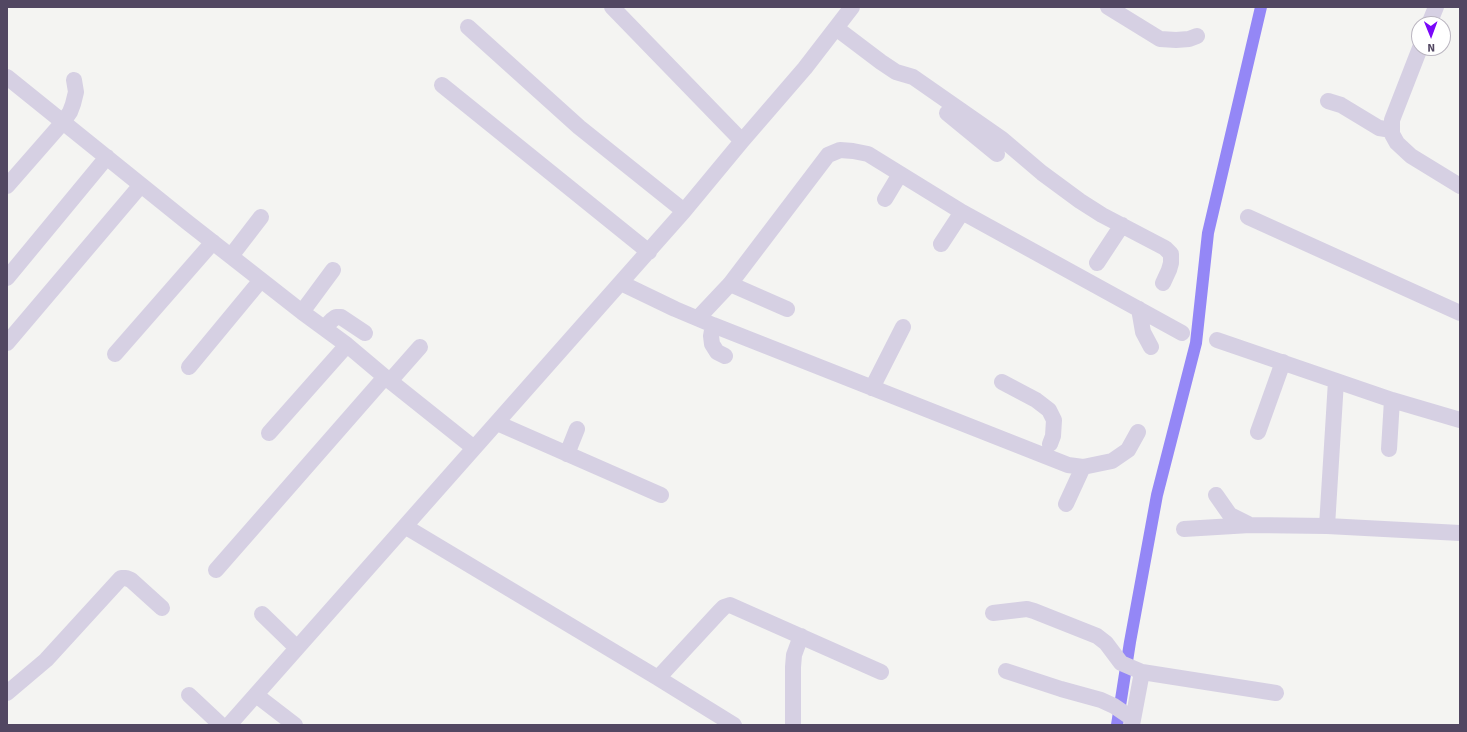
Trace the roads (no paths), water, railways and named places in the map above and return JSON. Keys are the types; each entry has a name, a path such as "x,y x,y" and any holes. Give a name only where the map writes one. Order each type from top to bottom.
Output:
{"street":[{"path":"612,7 742,141"},
{"path":"229,725 649,252 805,68 836,28 850,7"},
{"path":"1108,7 1160,39 1189,39 1197,36"},
{"path":"468,27 579,127 684,211"},
{"path":"836,28 896,72 998,154"},
{"path":"1417,56 1392,120 1392,134 1396,143 1412,156 1460,186"},
{"path":"896,72 913,77 1002,139 1080,201 1102,215 1164,248 1171,254 1171,263 1163,283"},
{"path":"7,77 212,242 347,345 474,448"},
{"path":"7,186 63,122 73,104 76,92 74,80"},
{"path":"442,85 649,252"},
{"path":"1328,101 1341,105 1379,128 1392,130"},
{"path":"698,318 730,284 828,155 840,150 868,154 962,212 1182,333"},
{"path":"7,278 107,157"},
{"path":"885,199 900,174"},
{"path":"7,342 141,185"},
{"path":"941,244 962,212"},
{"path":"231,256 261,217"},
{"path":"1248,217 1460,313"},
{"path":"1097,263 1122,225"},
{"path":"114,354 212,242"},
{"path":"302,312 333,270"},
{"path":"189,367 262,280"},
{"path":"621,283 698,318 872,388 1047,451 1068,466 1084,467 1112,461 1128,450 1138,432"},
{"path":"730,284 787,309"},
{"path":"1139,309 1143,332 1151,347"},
{"path":"324,328 336,317 341,317 365,332"},
{"path":"713,324 711,336 712,344 717,352 725,356"},
{"path":"872,388 903,327"},
{"path":"1217,340 1392,400 1460,420"},
{"path":"269,433 347,345"},
{"path":"216,570 388,379 420,347"},
{"path":"1258,432 1283,362"},
{"path":"1327,526 1336,381"},
{"path":"1002,382 1036,400 1049,410 1054,420 1053,436 1047,451"},
{"path":"1389,448 1392,400"},
{"path":"496,423 661,495"},
{"path":"567,454 577,429"},
{"path":"1066,504 1084,467"},
{"path":"1216,494 1230,515 1250,525"},
{"path":"1184,529 1250,525 1327,526 1460,533"},
{"path":"406,527 734,725"},
{"path":"7,693 46,660 121,578 131,580 162,608"},
{"path":"658,678 719,612 724,607 730,605 881,672"},
{"path":"993,613 1026,609 1034,611 1097,636 1133,668 1276,693"},
{"path":"262,614 297,648"},
{"path":"792,725 792,667 794,655 801,636"},
{"path":"1131,720 1133,668"},
{"path":"1006,671 1100,700 1114,706 1131,720"},
{"path":"189,695 221,725"},
{"path":"256,695 296,725"}],"waterway":[{"path":"1117,725 1130,642 1157,495 1196,343 1208,233 1261,7"}]}
